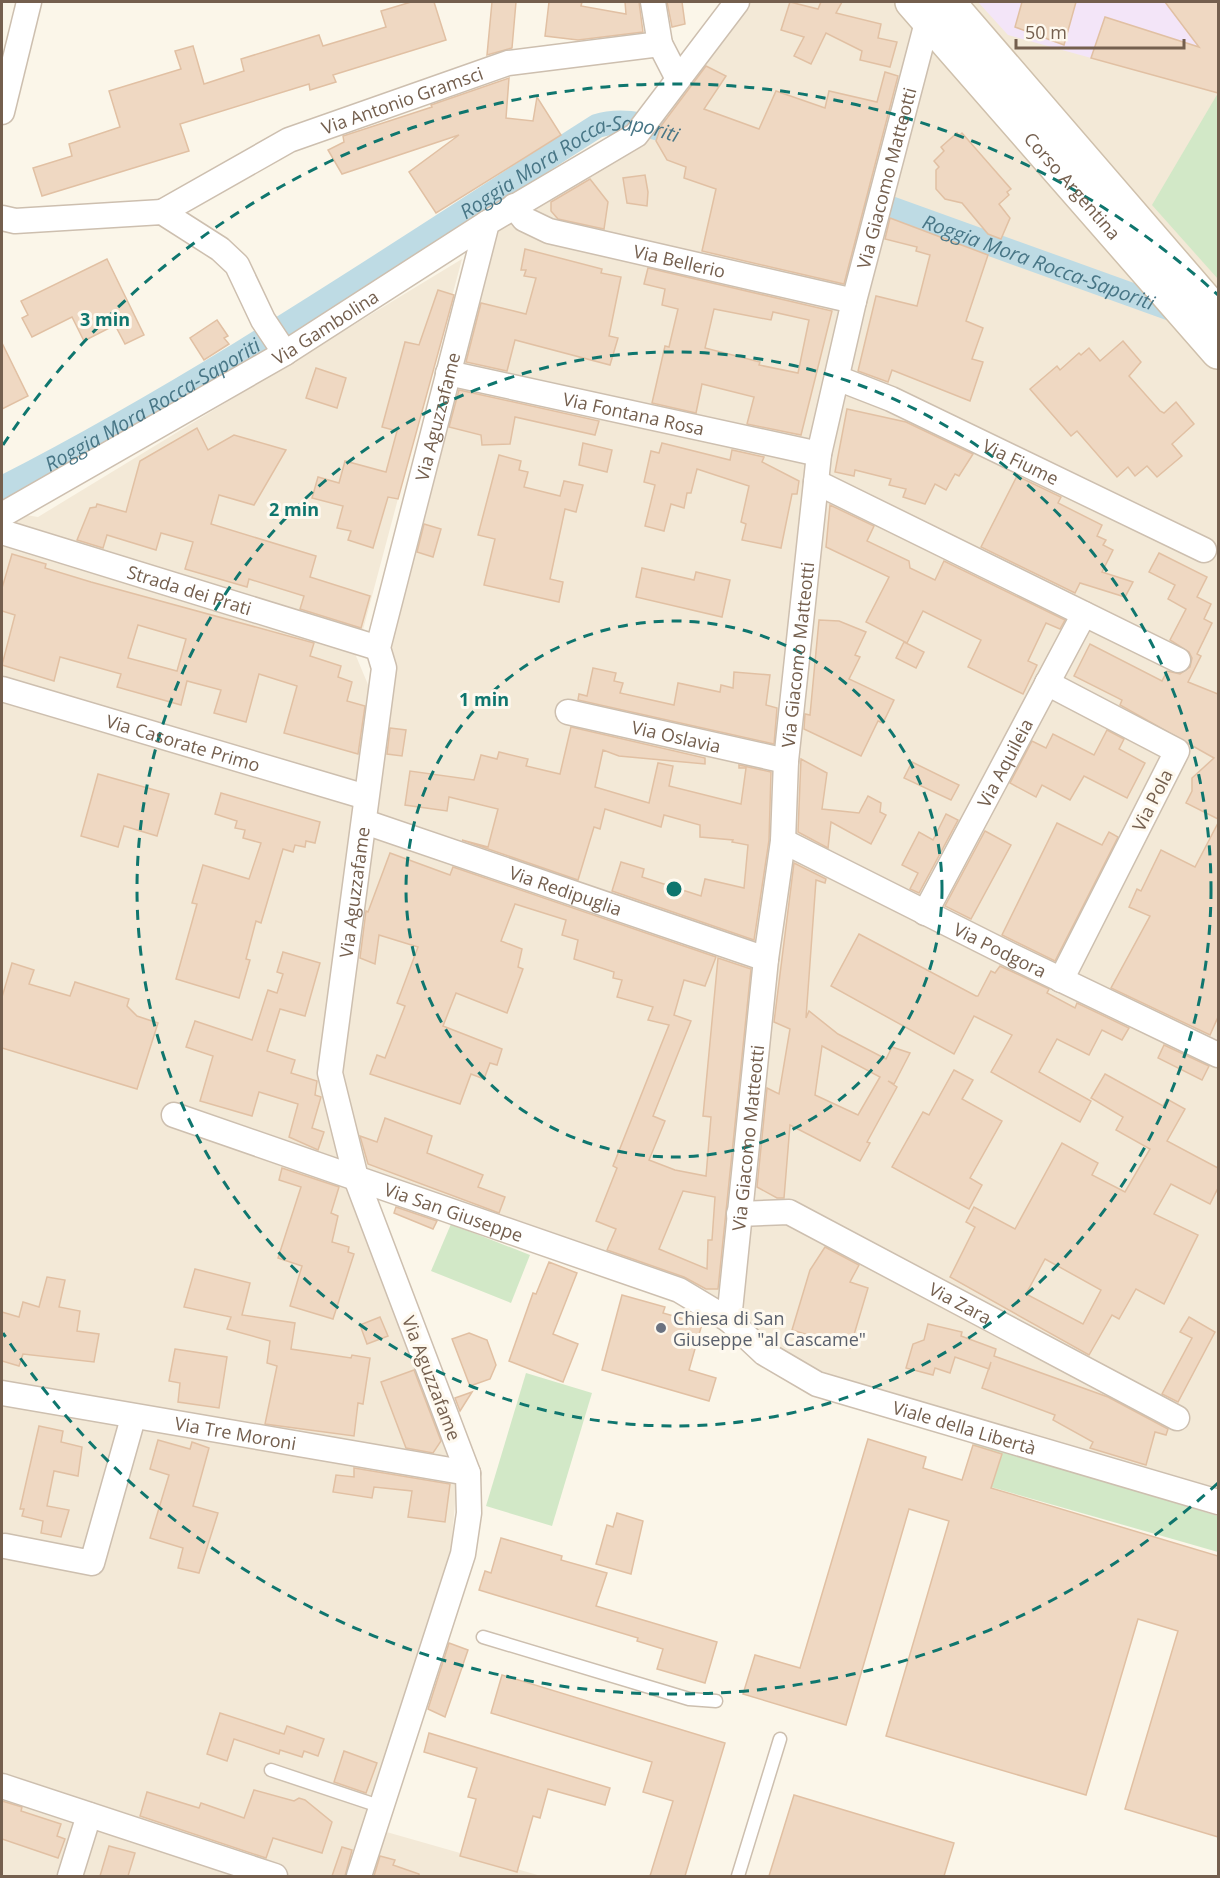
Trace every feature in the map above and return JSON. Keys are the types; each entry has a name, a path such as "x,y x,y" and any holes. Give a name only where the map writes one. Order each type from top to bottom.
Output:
{"main road":[{"name":"Corso Argentina","path":"930,6 1216,350"},
{"name":"Corso Argentina","path":"930,6 1217,313"}],"street":[{"path":"2,112 29,2"},
{"path":"653,2 660,44 678,79"},
{"path":"487,223 644,126 737,2"},
{"name":"Via Giacomo Matteotti","path":"729,1320 766,959 783,842 786,761 819,454 854,302 930,6"},
{"name":"Via Antonio Gramsci","path":"162,212 289,140 508,63 660,44"},
{"name":"Via Bellerio","path":"514,206 524,219 549,231 854,302"},
{"path":"2,218 15,221 162,212 220,249 237,265 274,337"},
{"name":"Via Gambolina","path":"2,515 274,337 487,223"},
{"name":"Via Aguzzafame","path":"359,1876 463,1554 469,1514 468,1473 356,1178 330,1073 384,668 378,648 487,223"},
{"name":"Via Fontana Rosa","path":"448,373 819,454"},
{"name":"Via Fiume","path":"837,378 891,399 1204,550"},
{"path":"816,482 1178,660"},
{"name":"Strada dei Prati","path":"2,532 378,648"},
{"name":"Via Aquileia","path":"926,913 1084,614"},
{"name":"Via Pola","path":"1047,683 1177,751 1061,980"},
{"name":"Via Casorate Primo","path":"2,689 366,797"},
{"name":"Via Oslavia","path":"568,712 786,761"},
{"name":"Via Redipuglia","path":"365,822 766,959"},
{"name":"Via Podgora","path":"783,842 1218,1055"},
{"name":"Via San Giuseppe","path":"174,1114 679,1290 729,1320"},
{"name":"Via Zara","path":"740,1214 789,1212 1177,1418"},
{"name":"Viale della Libertà","path":"729,1320 764,1353 817,1384 1218,1502"},
{"name":"Via Tre Moroni","path":"2,1393 134,1418 468,1473"},
{"path":"5,1546 92,1563 134,1418"},
{"path":"2,1786 275,1876"},
{"path":"70,1876 89,1815"}],"lane":[{"path":"483,1637 689,1699 716,1701"},
{"path":"738,1876 780,1739"},
{"path":"271,1770 382,1807"}],"shaded area":[{"path":"737,2 912,2 1218,352 1218,1502 817,1384 729,1320 356,1178 330,1073 384,668 487,223 636,135"},
{"path":"970,2 1218,2 1218,290 1150,210"},
{"path":"978,2 1218,2 1218,93 1008,35"},
{"path":"462,259 356,656 369,687 322,1068 458,1470 451,1549 376,1829 541,1876 2,1876 2,511 38,517"}],"green space":[{"path":"1218,93 1218,279 1152,205"},
{"path":"451,1224 530,1255 511,1303 431,1271"},
{"path":"526,1373 592,1393 552,1526 486,1506"},
{"path":"975,1442 1218,1516 1218,1552 963,1479"}],"building":[{"path":"411,2 434,2 446,40 333,75 336,82 310,90 309,84 180,124 189,151 42,196 33,168 72,156 69,144 120,127 109,91 181,69 175,51 193,46 204,84 244,71 241,59 319,35 323,46 386,27 381,11"},
{"path":"492,2 516,2 512,48 487,55"},
{"path":"549,2 582,2 581,6 626,14 625,2 639,2 643,32 578,40 545,36"},
{"path":"667,2 682,2 685,24 672,27"},
{"path":"790,2 818,9 821,2 842,2 836,13 881,24 878,38 897,42 890,67 860,60 862,51 826,33 811,64 794,56 804,37 781,30"},
{"path":"1022,2 1076,2 1064,45 1015,27"},
{"path":"1165,2 1218,2 1218,93 1091,58 1105,17 1199,47"},
{"path":"706,66 726,76 704,109 759,129 776,91 825,108 829,91 877,102 885,72 898,76 844,284 702,251 716,189 684,178 686,167 667,160 656,141 661,126"},
{"path":"509,78 506,118 533,121 537,97 561,135 436,213 409,172 459,135 342,174 328,150 344,142 343,136 432,107 431,105"},
{"path":"957,133 959,136 962,133 1011,189 1007,192 1009,195 999,204 1010,218 1001,239 988,234 962,203 945,199 936,189 936,170 939,167 934,161 944,151 941,147"},
{"path":"645,175 648,192 647,206 627,203 623,178"},
{"path":"590,179 608,202 604,229 558,219 551,211 551,202"},
{"path":"890,218 988,255 966,321 983,328 972,359 983,362 970,401 892,370 888,382 858,371 876,296 917,306 930,255 916,251 917,247 885,239"},
{"path":"525,249 602,269 601,273 621,277 609,336 618,338 610,365 515,340 507,371 466,362 481,303 526,314 536,278 524,276 526,270 521,270"},
{"path":"107,259 144,335 125,344 115,325 84,341 72,317 32,337 22,318 28,315 21,301"},
{"path":"648,268 832,311 801,435 747,424 754,397 702,384 696,413 652,403 665,346 669,347 678,309 662,305 665,289 644,284","holes":["714,309 771,320 773,312 809,320 798,373 759,365 760,362 705,348"]},
{"path":"438,290 454,295 398,499 388,497 373,548 348,540 351,531 337,528 343,506 312,498 318,477 339,483 345,461 386,472 397,431 382,427 405,342 419,345"},
{"path":"217,320 228,336 224,338 229,344 204,360 190,338"},
{"path":"1123,341 1141,362 1129,376 1160,411 1164,413 1176,402 1194,424 1172,444 1182,456 1157,477 1147,466 1135,476 1128,467 1117,477 1077,431 1071,436 1030,389 1057,366 1060,370 1079,353 1081,355 1089,348 1100,361"},
{"path":"2,343 28,396 2,409"},
{"path":"316,368 346,378 337,408 306,398"},
{"path":"459,390 599,421 595,435 515,417 510,444 482,445 481,435 449,427"},
{"path":"847,409 906,422 973,454 959,476 955,474 946,490 935,484 925,504 903,497 906,489 889,485 891,479 855,470 854,476 835,472"},
{"path":"197,428 208,450 234,435 286,450 254,505 219,495 211,524 316,556 310,577 370,596 361,628 300,609 304,596 249,579 247,587 185,569 193,542 161,533 156,550 107,535 103,548 77,540 90,508 96,507 97,504 126,512 140,461"},
{"path":"583,443 612,450 607,472 579,465"},
{"path":"662,443 730,460 732,450 764,457 762,462 799,481 797,494 792,494 781,548 742,540 746,524 741,522 749,486 697,469 691,493 687,493 684,508 671,504 664,531 645,526 655,485 644,482 651,451 659,453"},
{"path":"499,455 521,461 519,470 528,472 524,487 560,496 564,481 583,485 576,512 565,509 550,579 563,582 559,602 484,585 495,539 478,535"},
{"path":"1017,476 1061,497 1058,503 1102,525 1097,536 1106,540 1103,545 1113,550 1102,572 1133,582 1125,597 1080,583 1075,593 981,547"},
{"path":"830,505 874,526 867,541 909,561 910,568 935,580 944,561 1065,620 1060,629 1046,623 1028,661 1037,665 1023,694 968,667 981,640 923,611 907,643 866,622 889,577 826,547"},
{"path":"424,524 441,529 433,557 417,552"},
{"path":"1159,553 1207,577 1197,597 1211,604 1204,619 1212,623 1197,654 1201,656 1188,682 1218,694 1218,819 1186,803 1192,791 1192,778 1214,758 1120,705 1122,700 1074,676 1090,644 1162,681 1167,671 1180,674 1190,667 1192,658 1189,652 1170,640 1186,609 1168,599 1175,585 1149,572"},
{"path":"12,554 46,564 45,568 91,582 314,643 310,656 341,666 338,677 352,682 347,701 365,706 358,754 284,733 297,686 259,674 246,722 214,713 221,690 187,681 181,705 117,687 121,674 60,657 54,681 2,665 15,615 2,611 2,588","holes":["138,625 186,639 177,671 128,658"]},
{"path":"642,568 694,580 696,572 730,580 722,617 636,597"},
{"path":"819,620 839,621 866,632 855,655 860,657 849,679 894,700 883,723 878,721 861,756 804,729 805,714 810,715"},
{"path":"904,642 924,652 916,668 896,658"},
{"path":"593,668 616,673 614,681 623,683 620,693 674,705 678,683 720,692 721,685 733,688 734,672 770,675 766,705 777,708 774,744 578,700 579,694 587,696"},
{"path":"571,727 705,758 705,764 619,756 603,750 595,787 649,803 658,763 673,766 669,786 741,804 746,768 739,768 739,765 771,772 769,840 754,940 612,891 621,862 644,869 642,877 701,896 705,879 744,888 748,845 732,842 733,840 700,837 700,825 664,815 661,827 605,809 600,829 594,827 578,880 462,840 488,847 498,809 449,797 447,811 405,805 410,771 474,780 481,755 497,759 499,752 528,759 526,766 560,774"},
{"path":"390,728 406,730 402,756 387,754"},
{"path":"1107,730 1124,739 1119,749 1145,763 1127,798 1084,776 1070,800 1042,785 1036,797 1010,783 1032,741 1046,748 1053,734 1094,755"},
{"path":"801,759 827,773 822,809 859,813 868,796 881,803 880,812 886,815 871,844 831,822 828,848 798,832"},
{"path":"912,762 959,785 951,800 904,778"},
{"path":"98,774 169,794 157,836 124,826 118,847 81,836"},
{"path":"221,793 320,822 315,843 306,841 305,847 295,845 293,852 283,849 261,923 256,921 246,959 250,960 239,998 176,979 197,904 192,903 203,865 249,879 261,843 243,838 245,830 235,828 237,821 215,814"},
{"path":"946,814 958,820 919,893 910,889 918,873 902,865 919,832 933,840"},
{"path":"1057,823 1102,845 1109,832 1118,837 1055,961 1002,935"},
{"path":"1218,823 1218,1017 1210,1035 1111,988 1150,916 1129,907 1137,889 1141,891 1161,850 1195,867"},
{"path":"985,831 1011,845 971,919 945,906"},
{"path":"390,853 450,875 453,867 716,957 705,986 684,980 674,1015 691,1021 653,1116 665,1121 649,1160 675,1170 706,1176 711,1117 703,1116 718,958 751,969 718,1289 706,1289 684,1277 607,1250 616,1229 596,1221 617,1168 613,1166 669,1025 648,1020 653,1007 617,997 622,980 613,978 614,972 574,959 578,940 562,935 566,920 515,904 501,941 522,949 518,967 523,969 507,1013 456,993 443,1026 502,1049 497,1065 490,1063 484,1079 471,1074 460,1104 370,1074 377,1055 385,1058 405,1006 397,1003 418,947 379,935 375,964 360,958 366,911 368,912","holes":["683,1191 715,1197 712,1240 708,1240 707,1269 659,1249"]},
{"path":"794,863 826,879 825,883 816,880 806,1018 809,1011 838,1034 886,1059 892,1047 910,1053 894,1084 888,1081 897,1087 867,1142 870,1143 860,1161 790,1125 784,1198 777,1198 757,1187 767,1088 779,1094 790,1029 774,1022","holes":["822,1046 880,1077 858,1115 815,1095"]},
{"path":"859,934 976,996 991,971 995,973 1000,966 1049,989 1047,993 1075,1008 1077,1003 1129,1028 1122,1040 1102,1030 1089,1055 1057,1039 1039,1072 1091,1101 1080,1122 991,1072 1012,1035 974,1016 954,1054 831,986"},
{"path":"283,952 320,963 305,1016 280,1009 267,1051 295,1060 291,1073 317,1081 315,1095 321,1097 312,1128 324,1132 318,1150 289,1137 298,1104 259,1092 252,1116 200,1101 213,1056 186,1047 195,1021 252,1040 268,990 277,993 283,974 277,972"},
{"path":"12,963 34,970 29,984 70,996 75,982 129,999 127,1006 137,1016 158,1023 137,1089 2,1048 2,997"},
{"path":"1164,1045 1209,1066 1202,1080 1158,1058"},
{"path":"954,1070 973,1080 962,1099 1002,1121 970,1178 982,1185 969,1209 892,1167 923,1112 929,1115"},
{"path":"1105,1074 1163,1106 1167,1099 1185,1109 1167,1141 1218,1168 1218,1188 1210,1204 1171,1184 1154,1214 1198,1235 1164,1304 1136,1289 1119,1319 1112,1315 1089,1355 950,1277 975,1227 966,1222 974,1207 1015,1229 1062,1143 1098,1163 1092,1175 1125,1192 1150,1149 1116,1130 1123,1117 1091,1098","holes":["1045,1259 1101,1290 1083,1324 1026,1294"]},
{"path":"385,1118 432,1136 427,1153 483,1175 478,1187 505,1197 499,1213 368,1164 360,1136 377,1142"},
{"path":"282,1168 339,1187 331,1213 338,1216 332,1242 349,1247 348,1252 354,1254 333,1319 290,1306 302,1266 278,1258 301,1187 279,1180"},
{"path":"396,1207 437,1221 433,1229 394,1213"},
{"path":"825,1247 859,1265 850,1282 868,1288 850,1348 792,1330 810,1270"},
{"path":"549,1262 577,1273 553,1334 578,1344 563,1382 509,1361 533,1293 536,1294"},
{"path":"195,1269 250,1283 242,1315 295,1323 291,1349 351,1358 352,1355 370,1358 363,1404 358,1403 354,1436 265,1424 277,1366 267,1363 270,1341 227,1329 231,1317 184,1307"},
{"path":"47,1277 65,1280 59,1307 80,1311 77,1331 99,1334 94,1362 23,1354 19,1366 2,1361 2,1312 19,1317 23,1302 39,1307"},
{"path":"622,1295 665,1307 663,1313 702,1324 689,1370 716,1378 709,1401 602,1370"},
{"path":"380,1317 388,1336 367,1344 360,1325"},
{"path":"1189,1317 1215,1332 1178,1402 1162,1394 1192,1338 1180,1332"},
{"path":"928,1324 962,1332 961,1336 996,1349 994,1356 1108,1397 1168,1429 1166,1435 1155,1432 1146,1465 1090,1448 1093,1442 1053,1420 1055,1415 982,1388 989,1369 955,1357 950,1373 935,1368 933,1375 906,1368 913,1344 924,1340"},
{"path":"469,1333 487,1340 496,1365 490,1379 470,1386 452,1339"},
{"path":"175,1349 227,1357 219,1408 178,1402 180,1383 169,1381"},
{"path":"414,1370 441,1441 433,1453 406,1448 381,1382"},
{"path":"472,1392 460,1411 455,1398"},
{"path":"39,1426 63,1431 61,1442 82,1447 78,1476 54,1471 47,1506 69,1510 61,1537 41,1533 43,1521 22,1516 24,1509 20,1509"},
{"path":"868,1439 926,1457 923,1468 962,1480 973,1445 1002,1454 991,1488 1218,1556 1218,1837 1125,1809 1178,1631 1138,1619 1086,1795 886,1736 949,1521 909,1509 846,1725 743,1694 755,1655 800,1668"},
{"path":"158,1440 190,1449 192,1442 209,1448 193,1506 218,1513 199,1573 178,1568 183,1548 150,1538 169,1475 150,1469"},
{"path":"354,1468 450,1484 445,1522 408,1517 412,1491 374,1487 372,1498 333,1492 336,1475 354,1477"},
{"path":"617,1513 643,1521 631,1574 596,1564 607,1525 613,1527"},
{"path":"501,1538 562,1556 561,1560 607,1573 596,1606 717,1642 705,1683 657,1669 663,1649 637,1641 638,1638 479,1590 485,1571 491,1573"},
{"path":"449,1643 468,1650 445,1717 428,1709"},
{"path":"502,1675 725,1743 685,1876 650,1876 673,1801 643,1792 652,1762 491,1713"},
{"path":"220,1713 284,1734 287,1726 324,1739 318,1756 304,1751 302,1757 280,1750 279,1754 234,1739 227,1761 207,1754"},
{"path":"429,1733 610,1788 605,1805 548,1789 540,1818 533,1816 517,1872 460,1856 476,1799 468,1797 477,1768 424,1752"},
{"path":"344,1751 377,1763 366,1793 334,1782"},
{"path":"254,1790 294,1801 299,1798 305,1800 332,1822 322,1853 273,1838 266,1858 140,1816 147,1792 199,1808 201,1803 244,1818"},
{"path":"794,1795 954,1843 944,1876 769,1876"},
{"path":"2,1801 22,1807 21,1811 61,1824 57,1836 65,1839 58,1858 2,1839"},
{"path":"109,1846 135,1853 128,1876 100,1876"},
{"path":"342,1847 352,1850 345,1876 332,1876"},
{"path":"380,1856 395,1860 393,1865 419,1874 419,1876 374,1876"}],"waterway":[{"name":"Roggia Mora Rocca-Saporiti","path":"2,488 154,405 229,360 597,126 608,123 632,123 690,139"},
{"name":"Roggia Mora Rocca-Saporiti","path":"860,197 1182,313"}],"place":[{"name":"Chiesa di San Giuseppe \"al Cascame\"","path":"661,1328"}]}
